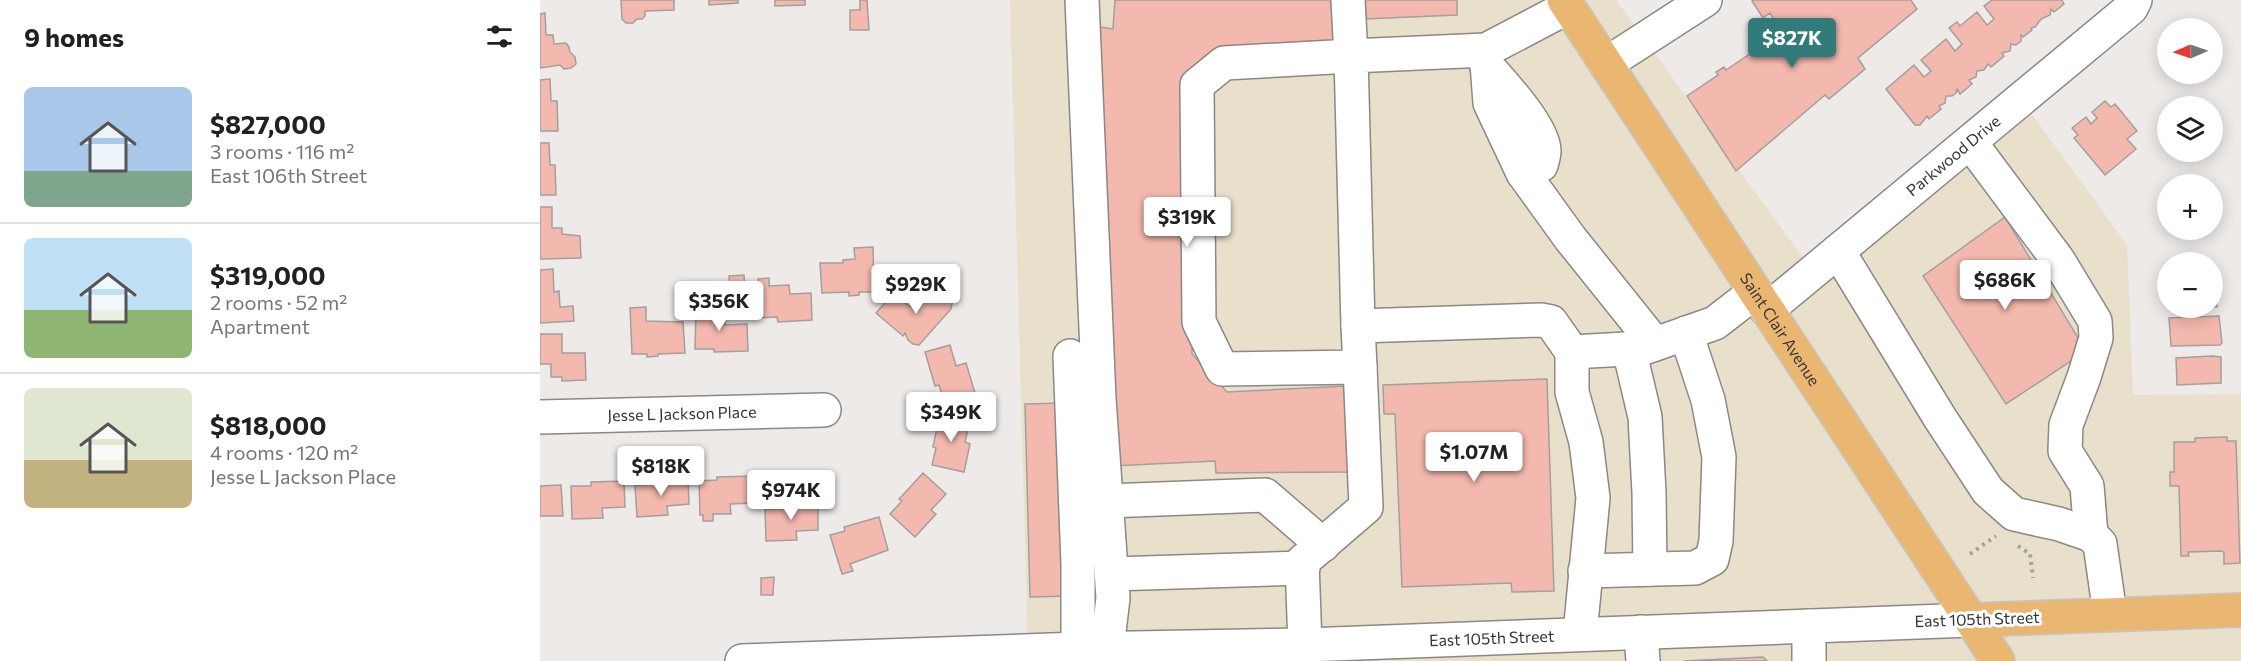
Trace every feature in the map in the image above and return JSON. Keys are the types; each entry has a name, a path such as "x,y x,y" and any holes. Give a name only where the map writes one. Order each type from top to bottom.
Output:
{"main road":[{"name":"Saint Clair Avenue","path":"1566,4 1998,661"},
{"name":"East 105th Street","path":"1971,620 2241,609"}],"street":[{"path":"1082,0 1099,399 1113,598 1097,653"},
{"path":"1112,574 1313,556 1366,507 1348,0"},
{"path":"1606,64 1705,0"},
{"name":"Parkwood Drive","path":"1572,352 1642,346 1686,333 1761,301 1838,251 2131,8 2135,0"},
{"path":"1360,367 1222,369 1199,322 1197,85 1224,63 1351,56 1487,58 1566,4"},
{"path":"1487,58 1490,103 1522,173 1570,238 1642,346 1650,493 1650,569"},
{"path":"1970,142 2058,260 2095,321 2096,338 2067,425 2065,451 2087,486 2091,535"},
{"path":"1838,251 1940,418 1988,491 2014,514 2059,524 2091,535 2100,544 2110,614"},
{"path":"1358,326 1541,320 1551,322 1572,352 1572,392 1586,442 1593,498 1586,571 1569,644"},
{"path":"1586,571 1695,568 1712,559 1716,541 1719,457 1708,400 1686,333"},
{"path":"1070,356 1078,564 1097,653"},
{"name":"Jesse L Jackson Place","path":"540,417 824,410"},
{"path":"1107,501 1265,495 1313,556 1305,645"},
{"name":"East 105th Street","path":"742,661 1097,653 1305,645 1359,652 1569,644 1642,646 1809,626 1971,620"},
{"path":"1809,626 1809,661"}],"path":[{"path":"1970,554 1999,534"},
{"path":"2014,544 2030,554 2033,578"}],"shaded area":[{"path":"1010,0 1616,0 1813,272 2021,99 2127,245 2133,395 2241,394 2241,661 788,661 1028,651"}],"building":[{"path":"621,0 674,0 674,10 645,11 642,19 626,23 622,19"},
{"path":"709,0 738,0 738,3 709,5"},
{"path":"775,0 805,0 805,5 775,6"},
{"path":"860,0 867,0 869,30 850,30 850,10 860,10"},
{"path":"1115,0 1334,0 1336,48 1218,47 1186,80 1192,354 1227,392 1347,386 1349,472 1216,473 1215,461 1112,466 1094,26 1113,29"},
{"path":"1363,0 1457,0 1457,15 1364,19"},
{"path":"1911,0 1917,9 1858,58 1865,69 1829,99 1825,95 1736,171 1687,96 1718,75 1716,72 1724,67 1726,70 1782,32 1770,13 1763,18 1752,1"},
{"path":"1992,0 2062,0 2064,4 2054,12 2051,9 2050,15 2041,19 2023,37 2021,35 2021,41 2016,45 2011,44 2010,51 2002,53 2004,56 1991,67 1988,64 1984,70 1977,71 1976,77 1969,80 1972,84 1960,94 1957,89 1952,96 1946,96 1945,103 1939,106 1941,109 1929,119 1927,116 1920,125 1915,125 1886,89 1914,65 1924,77 1931,71 1921,60 1946,39 1955,51 1962,44 1949,28 1957,22 1960,26 1977,12 1987,25 1994,19 1984,6"},
{"path":"545,13 546,35 553,35 554,44 566,43 575,57 576,64 571,68 564,69 560,65 540,68 540,14"},
{"path":"550,79 551,101 557,101 558,131 540,131 540,80"},
{"path":"2105,101 2111,107 2115,104 2137,131 2127,139 2136,149 2105,175 2074,138 2078,135 2072,128 2086,117 2091,124 2097,118 2092,112"},
{"path":"540,143 549,143 550,165 555,165 556,195 540,195"},
{"path":"540,207 552,207 552,228 562,228 562,234 580,236 581,258 540,259"},
{"path":"2005,217 2086,351 2006,404 1923,276"},
{"path":"873,247 874,292 859,292 859,295 849,296 849,292 822,293 820,263 843,263 843,260 855,259 854,248"},
{"path":"553,269 554,292 559,291 560,307 573,306 574,321 540,323 540,270"},
{"path":"744,275 745,291 730,292 729,276"},
{"path":"769,278 769,286 789,285 790,294 811,293 812,320 778,322 777,317 758,318 758,279"},
{"path":"930,288 935,288 952,303 951,309 919,345 913,344 905,333 903,336 876,313 894,293 910,307"},
{"path":"646,307 646,321 683,322 685,353 658,354 658,356 647,357 647,354 632,354 630,308"},
{"path":"724,308 725,325 747,324 748,351 714,352 714,349 695,349 696,309"},
{"path":"2169,318 2219,318 2222,343 2220,345 2171,346"},
{"path":"540,334 562,334 562,353 585,353 586,380 562,381 562,377 551,377 551,364 540,364"},
{"path":"950,345 956,366 966,363 975,393 944,402 939,385 935,386 925,352"},
{"path":"2221,357 2221,383 2177,385 2176,358"},
{"path":"1547,379 1554,591 1512,592 1511,583 1402,587 1395,414 1384,414 1383,385"},
{"path":"1064,403 1069,596 1030,597 1025,404"},
{"path":"940,413 970,420 965,442 970,444 964,472 932,465"},
{"path":"2227,437 2227,441 2236,441 2240,563 2224,564 2222,551 2188,552 2189,556 2181,556 2179,486 2170,486 2170,472 2174,472 2174,442 2195,442 2195,438"},
{"path":"923,473 946,494 931,510 936,514 915,537 890,514 902,501 899,499"},
{"path":"753,476 753,503 730,504 731,514 713,514 713,521 703,521 703,515 700,515 699,481 717,480 717,477"},
{"path":"688,478 689,504 667,506 668,515 637,517 635,485"},
{"path":"624,481 625,507 602,508 603,518 572,519 571,486 591,486 591,482"},
{"path":"561,485 563,516 540,516 540,486"},
{"path":"781,504 818,504 818,530 796,531 797,540 766,541 765,509 781,509"},
{"path":"879,517 888,550 850,564 853,571 842,574 830,535 845,531 844,527"},
{"path":"774,577 773,595 761,595 761,578"},
{"path":"1763,657 1767,661 1684,661"}]}
